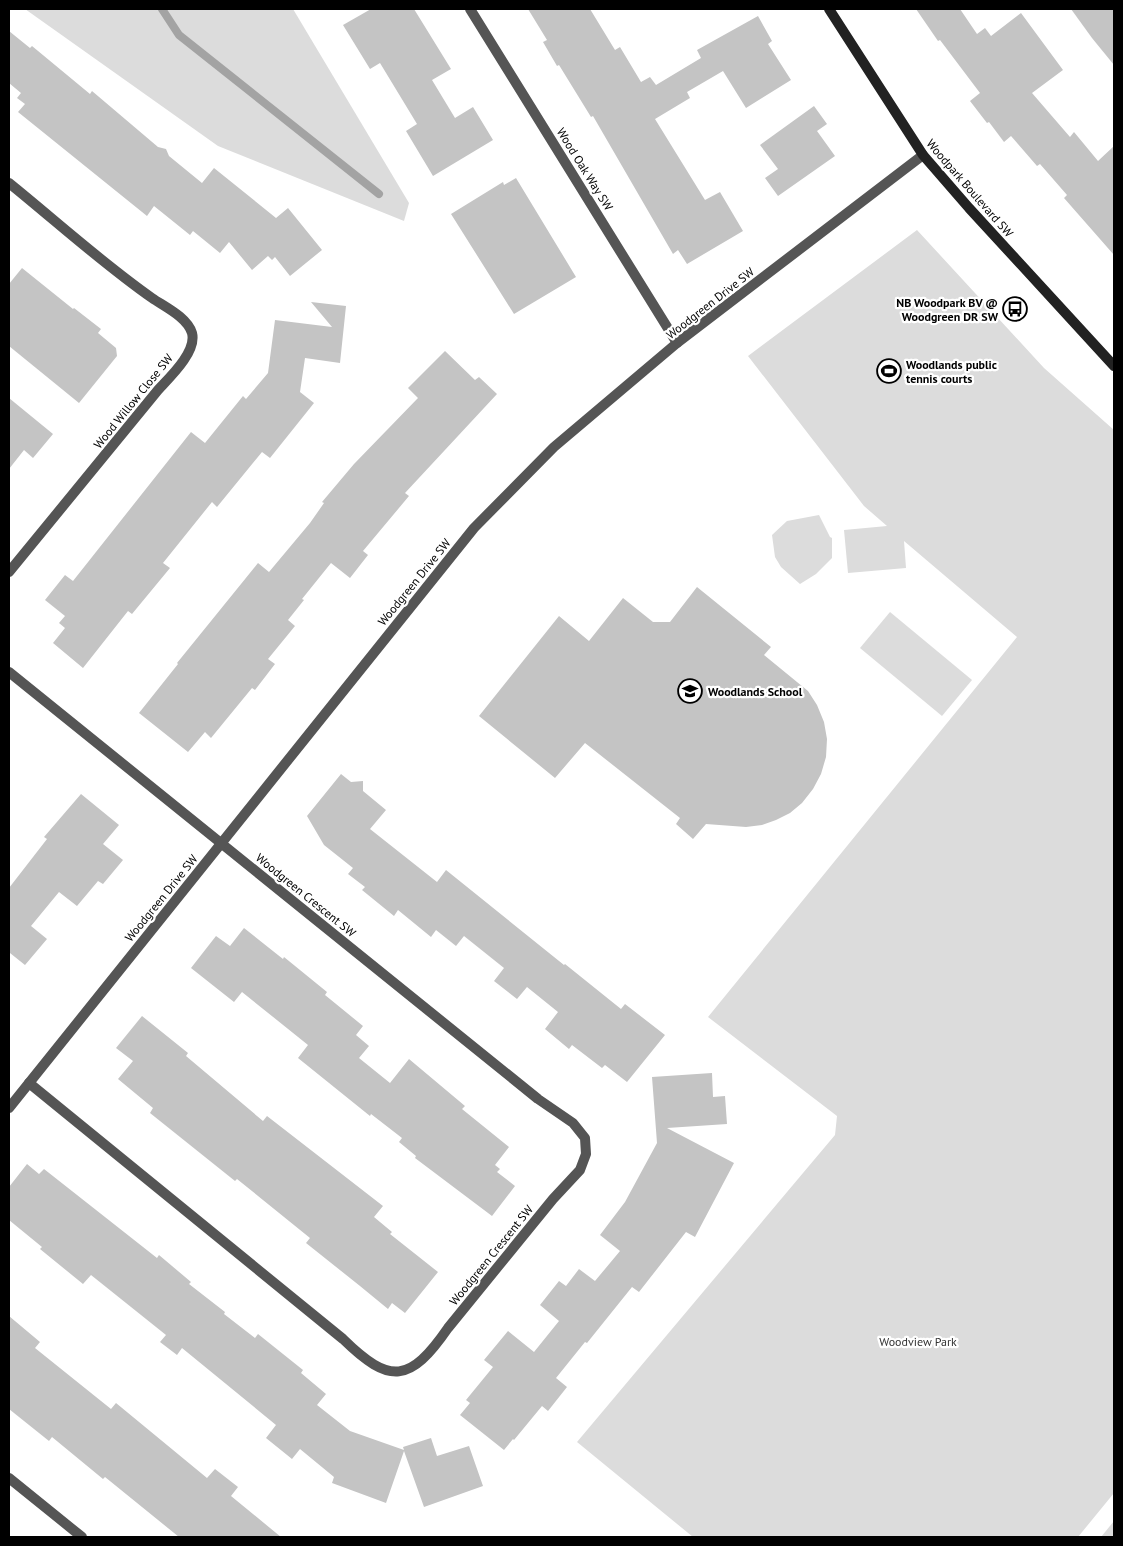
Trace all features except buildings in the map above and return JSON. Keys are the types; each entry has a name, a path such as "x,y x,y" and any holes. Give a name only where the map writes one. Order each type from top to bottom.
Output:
{"street":[{"name":"Wood Oak Way SW","path":"470,9 677,343"},
{"name":"Woodpark Boulevard SW","path":"829,9 923,155 1114,366"},
{"name":"Woodgreen Drive SW","path":"9,1108 474,528 554,447 677,343 923,155"},
{"name":"Wood Willow Close SW","path":"9,183 135,286 184,320 192,333 192,347 175,372 158,390 9,572"},
{"path":"9,672 221,843"},
{"name":"Woodgreen Crescent SW","path":"29,1083 343,1339 360,1356 380,1369 399,1372 417,1365 434,1348 448,1328 580,1170 586,1154 585,1138 573,1123 538,1099 221,843"},
{"path":"9,1478 82,1537"}],"green space":[{"path":"25,9 293,9 409,203 404,221 218,146"},
{"name":"Woodview Park","path":"917,230 1044,368 1114,430 1114,1493 1078,1537 693,1537 577,1442 835,1135 837,1116 708,1017 1017,637 904,541 906,568 848,573 844,530 887,526 864,506 748,356"},
{"path":"819,515 832,538 832,558 816,574 800,584 781,567 775,557 772,535 787,521"},
{"path":"890,612 972,680 942,716 860,648"},
{"path":"1114,1521 1114,1537 1101,1537"}],"waterway":[{"path":"162,9 179,35 379,194"}],"place":[{"name":"NB Woodpark BV @ Woodgreen DR SW","path":"1015,309"},
{"name":"Woodlands public tennis courts","path":"889,371"},
{"name":"Woodlands School","path":"690,691"}]}
